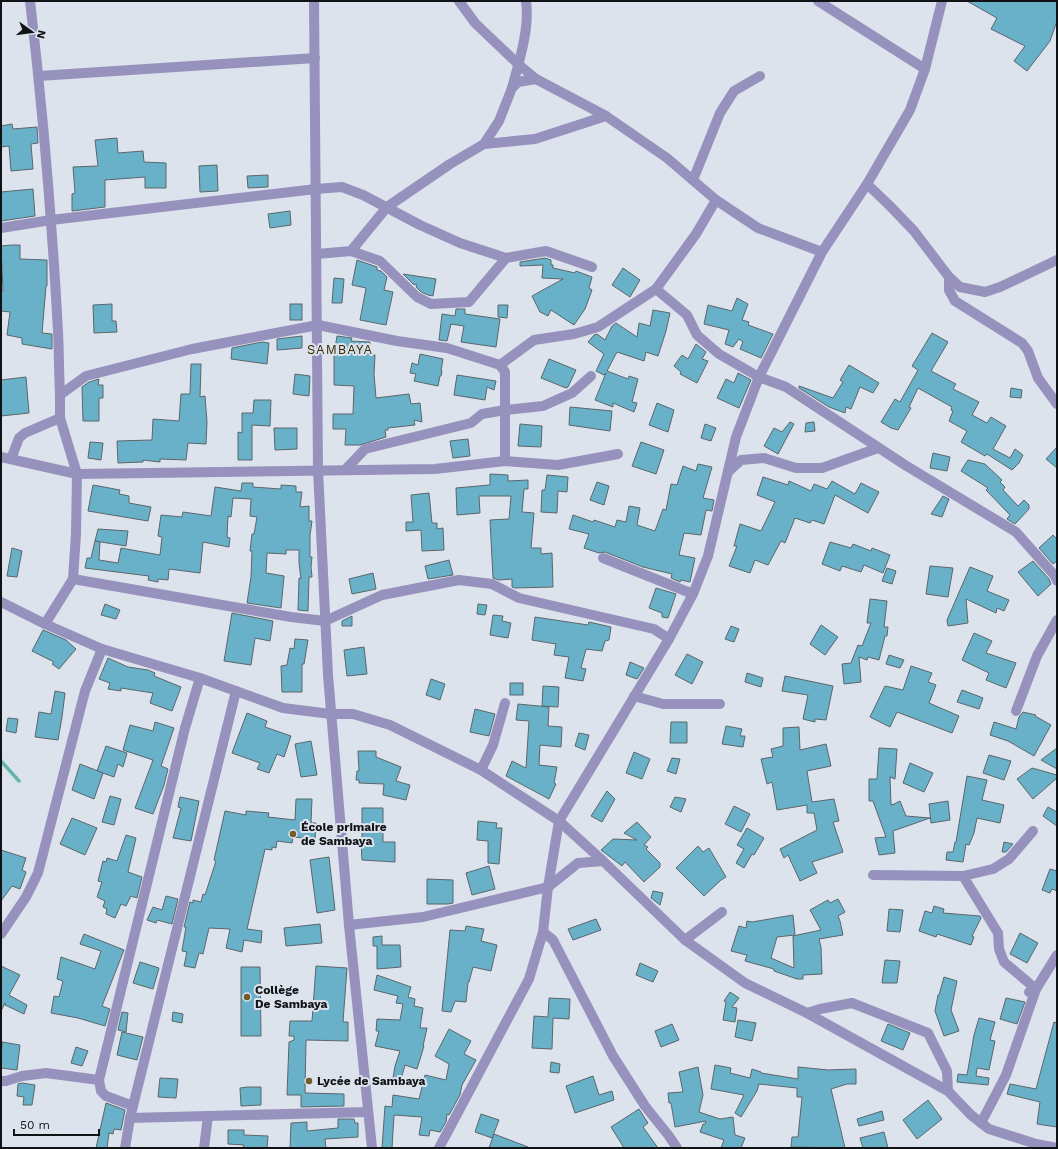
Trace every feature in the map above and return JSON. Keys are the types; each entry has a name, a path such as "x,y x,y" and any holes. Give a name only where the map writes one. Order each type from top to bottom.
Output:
{"street":[{"path":"30,1 39,76 51,220 58,334 60,418 77,474 76,534 73,579 45,624"},
{"path":"314,1 318,325 318,470 325,621 331,714 349,925 372,1148"},
{"path":"459,1 475,23 518,64 536,78 606,116 667,158 716,200 758,228 822,252"},
{"path":"484,144 499,121 512,88 528,15 526,1"},
{"path":"818,1 925,69"},
{"path":"439,1148 528,979 543,932 558,821 669,639 693,594 708,556 729,472 736,437 759,377 822,252 866,184 910,110 925,69 942,1"},
{"path":"39,76 315,58"},
{"path":"693,180 720,113 734,91 760,76"},
{"path":"512,88 518,82 536,78"},
{"path":"351,251 387,207 450,164 484,144 535,139 606,116"},
{"path":"866,184 914,231 949,277 960,287 984,292 1057,260"},
{"path":"1,228 51,220 342,187 364,195 420,225 460,243 506,258 546,251 592,266"},
{"path":"500,365 534,340 574,334 598,327 656,289 696,234 716,200"},
{"path":"317,254 351,251 380,261 417,297 431,304 469,302 506,258"},
{"path":"949,277 949,290 955,301 1022,343 1028,351 1038,378 1057,404"},
{"path":"656,289 687,315 697,335 719,354 759,377 786,387 878,448 1016,532 1056,577"},
{"path":"60,395 86,376 192,349 318,325 397,341 447,348 500,365 505,372 505,462"},
{"path":"345,470 365,449 471,423 482,414 543,406 572,393 591,376"},
{"path":"60,418 25,432 19,438 6,458 77,474 435,469 505,462 558,465 618,454"},
{"path":"729,472 741,460 764,458 796,468 822,468 878,448"},
{"path":"603,558 693,594"},
{"path":"73,579 291,617 325,621 382,595 459,580 492,584 519,598 654,630 669,639"},
{"path":"1,602 45,624 102,649 200,678 283,708 331,714 353,714 390,725 481,770 558,821 603,861 685,940 744,983 807,1013 948,1091 971,1115 989,1129 1035,1146 1057,1148"},
{"path":"1016,711 1037,656 1057,620"},
{"path":"1,934 26,897 38,873 85,691 102,649"},
{"path":"133,1106 106,1096 101,1091 99,1080 185,728 200,678"},
{"path":"125,1148 130,1118 236,691"},
{"path":"634,696 664,704 720,704"},
{"path":"481,770 493,745 506,703"},
{"path":"873,875 963,876 993,869 1009,859 1033,831"},
{"path":"349,925 423,917 548,887 578,863 603,861"},
{"path":"963,876 998,933 999,949 1004,962 1032,991"},
{"path":"685,940 722,912"},
{"path":"543,932 552,940 613,1056 645,1106 677,1148"},
{"path":"981,1123 1006,1075 1032,991 1057,955"},
{"path":"807,1013 852,1003 928,1033 947,1071 948,1091"},
{"path":"1,1081 22,1076 46,1073 99,1080"},
{"path":"130,1118 368,1112"},
{"path":"204,1148 208,1116"}],"building":[{"path":"967,1 1057,1 1057,21 1050,41 1027,71 1014,61 1025,46 991,29 997,18"},
{"path":"12,124 13,129 37,127 38,143 31,144 33,169 11,171 9,146 1,147 1,126"},
{"path":"117,138 118,153 143,151 144,162 166,163 166,188 145,188 145,177 105,180 105,207 72,211 72,194 75,193 73,167 98,166 95,140"},
{"path":"217,165 218,191 200,192 199,166"},
{"path":"268,175 268,187 248,188 247,176"},
{"path":"33,189 35,216 1,221 1,192"},
{"path":"290,211 291,225 270,228 268,214"},
{"path":"20,245 20,259 47,260 47,286 42,333 52,334 52,349 22,344 22,338 7,335 10,312 1,311 1,291 3,291 1,246"},
{"path":"545,258 551,260 551,265 553,265 553,268 575,273 576,271 592,277 589,288 592,290 585,309 574,325 551,310 548,316 540,312 532,296 563,279 542,278 543,265 520,266 520,262"},
{"path":"357,260 377,267 377,270 381,271 387,277 384,290 393,292 386,325 360,320 366,288 352,285"},
{"path":"623,268 640,280 630,297 612,285"},
{"path":"403,274 436,279 433,296 421,292 416,287 417,285 413,284"},
{"path":"334,278 344,279 342,303 332,303"},
{"path":"737,298 748,304 742,320 749,322 748,325 773,334 761,358 740,349 743,342 739,339 733,347 725,344 729,330 704,324 708,305 732,311"},
{"path":"112,304 112,321 116,321 117,332 94,333 93,305"},
{"path":"290,304 302,304 302,320 290,320"},
{"path":"498,305 508,305 507,318 498,317"},
{"path":"456,309 465,309 465,314 500,319 496,347 461,342 464,326 451,324 447,341 439,340 442,314 455,316"},
{"path":"653,310 670,313 658,356 646,352 644,361 617,352 607,371 628,379 629,376 638,379 632,402 637,403 634,412 613,403 613,407 595,400 606,373 604,375 596,371 604,354 588,342 594,335 597,334 605,340 612,326 616,323 637,337 639,323 650,326"},
{"path":"932,333 948,342 931,371 956,384 953,389 979,402 972,415 987,423 991,417 1006,426 993,449 1010,458 1015,449 1023,455 1019,463 1012,470 987,454 985,456 961,442 967,431 949,421 953,411 951,410 952,407 918,388 909,407 911,408 898,430 881,422 895,399 900,402 918,370 912,366"},
{"path":"302,336 302,348 277,350 277,339"},
{"path":"337,336 352,338 351,341 370,342 369,355 375,355 374,374 376,398 409,394 411,404 420,403 422,422 414,420 415,425 388,428 388,430 385,430 386,437 360,445 345,445 346,429 333,429 333,414 353,414 354,386 334,385 334,354"},
{"path":"262,342 269,343 267,364 231,359 232,348"},
{"path":"696,344 706,352 702,359 708,361 697,383 680,374 681,372 674,366 682,355 688,359"},
{"path":"420,354 443,359 442,371 438,386 414,381 416,374 410,373 412,363 418,365"},
{"path":"549,359 576,370 568,387 566,388 541,378"},
{"path":"191,364 201,364 200,397 205,396 207,422 206,444 188,443 186,460 160,459 160,462 143,460 143,462 118,463 117,441 152,440 153,419 179,421 181,394 190,394"},
{"path":"849,365 879,383 873,393 860,387 851,409 846,407 845,413 829,407 799,388 799,386 833,398 843,382 840,380"},
{"path":"738,373 751,380 739,408 717,398 726,379 734,383"},
{"path":"295,374 310,376 309,396 293,394"},
{"path":"457,375 496,381 494,390 487,387 485,400 454,395"},
{"path":"26,377 29,413 1,416 1,380"},
{"path":"99,379 98,385 103,385 103,398 99,398 99,421 83,421 82,387 89,382"},
{"path":"1011,388 1022,390 1021,398 1010,397"},
{"path":"254,400 271,400 270,426 252,425 252,460 238,460 238,432 242,433 242,413 253,413"},
{"path":"657,403 674,410 668,432 649,425"},
{"path":"570,407 612,411 610,431 569,425"},
{"path":"790,422 794,424 778,454 764,446 774,428 782,432"},
{"path":"814,422 815,431 805,432 806,423"},
{"path":"520,424 542,426 541,447 518,446"},
{"path":"705,424 716,428 711,441 701,438"},
{"path":"274,428 297,428 297,449 275,450"},
{"path":"468,439 470,456 453,458 450,441"},
{"path":"90,442 103,443 101,460 88,458"},
{"path":"641,442 664,450 656,474 632,466"},
{"path":"1057,447 1057,468 1046,459"},
{"path":"933,453 950,457 947,471 930,468"},
{"path":"968,460 985,464 1002,480 1000,482 1005,487 1003,490 1018,506 1024,500 1029,505 1029,509 1015,524 1007,519 1010,515 986,490 988,488 961,471"},
{"path":"698,464 712,467 703,498 714,500 712,511 706,510 701,535 684,533 679,555 695,558 690,582 681,580 680,582 671,578 672,574 643,567 605,552 599,553 584,548 589,534 569,529 573,515 593,522 594,520 615,527 617,520 626,522 629,506 640,508 637,525 655,531 663,509 666,510 671,484 677,485 683,466 696,471"},
{"path":"490,474 508,475 508,481 528,480 528,489 524,489 522,512 534,513 531,548 541,548 541,554 552,553 553,587 515,588 512,587 512,579 499,580 493,578 490,520 509,519 511,496 479,496 480,513 457,515 456,488 490,485"},
{"path":"547,475 568,477 567,492 558,491 557,513 541,512 542,490 545,490"},
{"path":"763,477 788,485 789,481 811,491 814,484 827,489 832,481 855,494 861,483 879,492 868,513 835,495 824,524 812,520 810,523 795,518 785,543 781,541 768,565 755,560 750,573 729,566 737,546 734,546 740,524 761,531 775,502 757,495"},
{"path":"597,482 609,486 604,505 590,500"},
{"path":"242,483 253,483 253,487 281,489 281,485 296,486 296,492 302,492 300,507 309,506 309,521 312,521 310,535 310,557 312,557 312,577 309,577 308,611 298,610 299,578 301,579 299,550 286,550 286,554 267,553 266,573 284,576 281,608 247,603 251,577 252,551 250,551 252,534 254,534 257,517 250,516 251,499 233,498 231,517 228,516 227,537 230,538 229,547 203,542 200,573 169,569 168,580 158,579 158,582 148,580 149,576 85,568 87,558 91,558 95,541 100,541 99,560 118,563 121,548 160,555 162,537 158,536 161,515 182,517 183,512 211,516 215,487 241,491"},
{"path":"93,485 120,490 119,494 129,496 129,503 151,507 148,521 88,511"},
{"path":"429,493 432,523 437,523 437,529 443,528 444,550 422,551 421,530 406,531 406,522 413,522 411,495"},
{"path":"943,496 949,499 942,517 931,514"},
{"path":"98,529 128,531 126,546 95,541"},
{"path":"1053,535 1057,539 1057,561 1053,564 1039,548"},
{"path":"830,542 851,548 853,544 871,551 872,548 890,555 883,573 864,565 861,572 842,566 840,571 822,564"},
{"path":"12,548 22,551 17,577 7,576"},
{"path":"449,560 453,575 428,579 425,566"},
{"path":"1033,561 1049,579 1051,584 1038,596 1018,572"},
{"path":"930,566 953,568 948,597 926,594"},
{"path":"970,567 993,576 987,591 1009,600 1004,611 997,608 996,613 966,599 968,623 948,626 947,620"},
{"path":"887,568 896,571 892,584 882,581"},
{"path":"373,573 376,589 352,594 349,579"},
{"path":"656,588 676,594 668,618 662,617 662,613 649,608"},
{"path":"870,599 887,601 884,627 888,627 887,636 885,636 879,660 868,657 867,660 859,657 861,682 844,684 842,664 851,663 858,645 862,646 871,623 867,623"},
{"path":"105,604 120,610 116,619 101,615"},
{"path":"478,604 487,605 485,615 477,614"},
{"path":"232,613 273,621 270,641 255,638 251,665 224,661"},
{"path":"493,615 503,616 502,621 511,623 508,638 490,635"},
{"path":"352,616 352,626 342,626 342,621"},
{"path":"535,617 588,625 589,622 611,627 609,640 605,641 602,651 586,649 581,668 586,669 583,681 565,678 569,657 554,655 556,644 532,640"},
{"path":"821,625 838,637 825,655 810,644"},
{"path":"731,626 739,629 734,642 725,639"},
{"path":"43,630 66,640 76,649 59,669 52,664 54,662 32,651"},
{"path":"974,633 992,641 986,653 1016,663 1006,688 986,680 989,673 962,660"},
{"path":"295,639 308,640 304,664 302,664 302,692 282,692 281,666 287,665 290,648 294,649"},
{"path":"364,647 367,674 347,676 344,650"},
{"path":"687,654 703,662 692,684 675,675"},
{"path":"889,655 904,660 900,668 886,664"},
{"path":"108,658 128,667 148,670 155,673 154,676 181,687 172,711 150,703 153,693 121,688 121,691 108,689 110,683 99,679"},
{"path":"630,662 644,668 637,679 626,675"},
{"path":"911,666 932,673 928,682 936,685 929,703 959,716 952,733 897,712 890,727 870,717 885,686 903,690"},
{"path":"747,673 763,678 761,687 745,682"},
{"path":"785,676 833,686 826,720 815,719 815,722 803,719 808,695 782,691"},
{"path":"431,679 445,684 440,700 426,695"},
{"path":"510,683 523,683 523,695 510,695"},
{"path":"543,686 559,687 558,707 542,706"},
{"path":"962,690 983,698 979,709 957,702"},
{"path":"55,691 65,693 58,740 35,737 39,712 51,714"},
{"path":"518,704 549,707 548,726 562,727 561,747 540,745 539,765 557,767 554,783 556,784 549,799 506,776 512,761 526,768 529,721 516,720"},
{"path":"475,709 495,714 489,736 470,732"},
{"path":"1023,712 1036,715 1035,716 1051,725 1034,756 1008,741 990,735 994,722 1016,729 1019,717"},
{"path":"247,713 267,721 265,727 291,736 284,757 277,754 269,773 257,769 260,763 232,753"},
{"path":"8,718 18,719 16,733 6,731"},
{"path":"155,722 174,728 161,766 168,769 164,785 153,814 135,808 153,760 123,750 130,725 153,731"},
{"path":"671,722 687,722 687,743 670,743"},
{"path":"726,726 742,729 740,736 745,736 743,747 722,744"},
{"path":"799,727 800,750 826,744 831,766 807,771 812,802 834,799 839,821 833,822 843,852 812,862 817,873 800,881 788,855 784,858 780,849 817,830 814,813 807,813 807,805 777,810 772,782 767,784 761,759 773,757 771,749 783,746 783,728"},
{"path":"579,733 589,735 585,750 575,746"},
{"path":"311,741 317,775 301,777 295,744"},
{"path":"106,746 127,753 123,767 118,764 114,777 97,771"},
{"path":"879,748 897,749 895,779 890,777 891,805 900,801 906,816 930,818 893,831 895,853 879,855 875,838 886,837 873,801 869,801 869,779 877,779"},
{"path":"1057,748 1057,769 1041,760"},
{"path":"358,751 376,751 376,757 401,767 396,781 410,785 406,800 383,795 384,784 359,783 359,780 356,780 357,771 359,771"},
{"path":"634,752 650,759 642,779 626,773"},
{"path":"989,755 1011,761 1004,780 983,773"},
{"path":"672,758 680,759 676,774 667,771"},
{"path":"910,763 933,773 924,792 903,783"},
{"path":"80,764 103,773 94,799 72,790"},
{"path":"1032,768 1057,775 1057,778 1033,799 1017,779"},
{"path":"967,776 987,780 982,800 1004,805 1000,823 977,818 974,833 969,845 966,844 963,862 946,860 947,852 953,852 956,842"},
{"path":"607,791 615,799 602,822 591,816"},
{"path":"110,796 121,799 114,825 102,822"},
{"path":"180,797 199,801 191,841 173,838 181,808 178,807"},
{"path":"675,797 686,799 681,812 670,807"},
{"path":"296,799 312,799 311,823 316,823 315,839 293,837 292,843 277,841 276,848 272,847 272,850 265,849 247,929 262,931 261,943 244,940 242,952 226,948 230,929 209,928 203,954 199,953 195,968 184,966 187,952 182,951 186,927 184,927 190,902 193,903 193,900 201,902 203,894 205,895 216,861 214,860 225,811 246,815 246,811 269,813 268,817 295,820"},
{"path":"948,801 950,820 931,823 929,804"},
{"path":"734,806 750,814 741,832 725,824"},
{"path":"1048,807 1057,812 1057,826 1043,816"},
{"path":"362,808 383,808 383,842 395,842 395,862 362,860"},
{"path":"72,818 97,828 85,855 60,844"},
{"path":"478,821 497,823 496,828 502,828 499,864 488,863 488,841 477,840"},
{"path":"637,822 651,837 644,845 648,847 646,849 660,863 660,867 644,882 625,862 622,866 601,850 613,839 637,840 624,833"},
{"path":"747,828 764,838 744,868 736,863 744,849 737,845"},
{"path":"126,835 136,838 128,872 142,877 137,898 131,896 126,906 121,904 115,918 106,914 107,909 103,907 105,901 97,897 102,882 98,881 103,861 106,862 107,858 117,861"},
{"path":"1004,842 1013,844 1006,852 1002,852"},
{"path":"698,846 703,852 709,848 726,877 704,896 676,868"},
{"path":"1,850 26,858 22,870 26,872 20,889 12,886 1,901"},
{"path":"329,857 335,910 317,913 310,860"},
{"path":"489,866 495,889 472,895 466,873"},
{"path":"1050,869 1057,871 1057,891 1052,889 1050,893 1042,890"},
{"path":"427,879 453,880 453,903 427,904"},
{"path":"653,891 663,893 660,905 651,898"},
{"path":"166,896 178,899 172,924 157,920 156,923 147,920 153,907 162,910"},
{"path":"838,899 845,912 838,916 843,935 819,939 821,947 822,974 803,975 803,979 797,979 774,971 774,969 745,961 747,955 731,951 739,926 746,928 747,921 752,922 793,915 795,935 777,937 771,958 794,968 793,936 821,930 810,910 828,900 830,903"},
{"path":"934,906 944,909 943,913 980,916 981,918 972,936 974,937 971,945 937,934 936,937 919,931 925,911 932,913"},
{"path":"889,909 903,910 900,932 887,931"},
{"path":"596,919 601,930 573,940 568,929"},
{"path":"320,924 322,943 286,946 284,928"},
{"path":"466,926 484,929 481,941 497,945 491,971 473,967 468,982 466,1002 455,1001 451,1012 442,1011 450,930 465,931"},
{"path":"1020,933 1038,943 1027,963 1010,954"},
{"path":"84,934 124,950 102,1006 110,1009 105,1026 78,1018 51,1013 54,996 59,997 63,981 57,979 61,957 95,969 101,951 80,944"},
{"path":"382,936 382,945 400,945 401,967 377,969 377,946 373,946 373,937"},
{"path":"885,960 900,961 897,983 882,983"},
{"path":"140,962 159,968 153,989 133,983"},
{"path":"640,963 658,971 653,982 636,975"},
{"path":"1,966 20,975 9,995 27,1005 24,1014 5,1005 5,1003 1,1011"},
{"path":"316,966 347,968 343,1022 348,1022 348,1041 306,1040 305,1093 344,1094 344,1106 301,1107 301,1095 287,1095 289,1042 294,1040 294,1036 289,1036 290,1021 312,1021"},
{"path":"241,967 260,967 261,1036 241,1036"},
{"path":"377,975 411,987 408,997 415,999 414,1006 423,1008 420,1028 427,1028 424,1046 417,1069 405,1065 401,1079 393,1078 400,1051 375,1046 379,1031 376,1031 377,1019 400,1020 403,1004 396,1003 398,996 374,990"},
{"path":"944,977 957,981 951,1010 959,1031 944,1036 935,1011"},
{"path":"730,992 739,998 732,1007 737,1008 735,1022 723,1020 726,1002 724,1001"},
{"path":"549,998 570,999 569,1019 553,1018 552,1049 532,1048 534,1016 548,1017"},
{"path":"1006,998 1025,1002 1017,1024 1000,1019"},
{"path":"122,1012 128,1013 126,1032 118,1030"},
{"path":"173,1012 183,1014 182,1023 172,1021"},
{"path":"979,1018 995,1022 990,1040 995,1041 989,1070 977,1068 976,1076 989,1078 988,1085 957,1082 958,1074 967,1075 974,1035"},
{"path":"738,1020 756,1023 752,1041 735,1037"},
{"path":"1054,1022 1057,1023 1057,1127 1037,1124 1040,1102 1007,1094 1010,1084 1036,1089"},
{"path":"672,1024 679,1040 661,1047 655,1031"},
{"path":"888,1024 910,1033 903,1050 881,1041"},
{"path":"449,1029 471,1041 464,1054 476,1060 462,1085 460,1095 449,1115 447,1114 446,1122 440,1132 430,1130 429,1136 419,1135 422,1117 394,1115 392,1148 382,1148 385,1106 392,1107 393,1095 419,1099 425,1075 446,1080 449,1064 435,1056"},
{"path":"122,1032 143,1037 137,1060 117,1055"},
{"path":"2,1042 20,1045 17,1070 1,1068"},
{"path":"76,1047 88,1051 82,1066 71,1063"},
{"path":"551,1062 560,1064 559,1073 550,1072"},
{"path":"715,1065 731,1068 730,1073 750,1078 752,1069 761,1073 798,1079 798,1067 828,1070 856,1069 856,1084 847,1084 831,1089 845,1148 791,1147 792,1137 798,1137 802,1097 797,1097 797,1088 759,1084 757,1091 741,1117 735,1113 744,1095 711,1089"},
{"path":"698,1067 703,1095 699,1112 720,1119 733,1117 735,1135 745,1138 741,1148 721,1148 724,1140 700,1132 706,1121 675,1127 668,1093 683,1092 679,1072"},
{"path":"593,1076 599,1095 612,1091 614,1100 575,1113 566,1086"},
{"path":"160,1078 178,1079 176,1098 158,1097"},
{"path":"22,1083 35,1085 32,1105 23,1105 24,1097 17,1096 18,1084"},
{"path":"261,1087 261,1105 241,1106 240,1088"},
{"path":"928,1100 942,1119 917,1139 903,1120"},
{"path":"106,1103 125,1110 121,1130 114,1129 113,1134 109,1133 107,1148 96,1148"},
{"path":"639,1109 648,1123 643,1127 658,1148 624,1148 611,1127"},
{"path":"882,1111 884,1120 859,1126 857,1119"},
{"path":"481,1114 499,1120 492,1138 475,1132"},
{"path":"338,1119 354,1119 355,1123 358,1123 358,1137 325,1139 326,1148 290,1148 291,1123 307,1122 307,1131 338,1128"},
{"path":"228,1130 244,1130 244,1135 268,1136 267,1148 243,1148 244,1145 228,1144"},
{"path":"884,1132 888,1148 863,1148 860,1138"},
{"path":"494,1134 528,1147 489,1148"}],"waterway":[{"path":"1,761 19,781"}],"place":[{"name":"École primaire de Sambaya","path":"293,834"},
{"name":"Collège De Sambaya","path":"247,997"},
{"name":"Lycée de Sambaya","path":"309,1081"}],"district":[{"name":"SAMBAYA","path":"340,349"}]}
